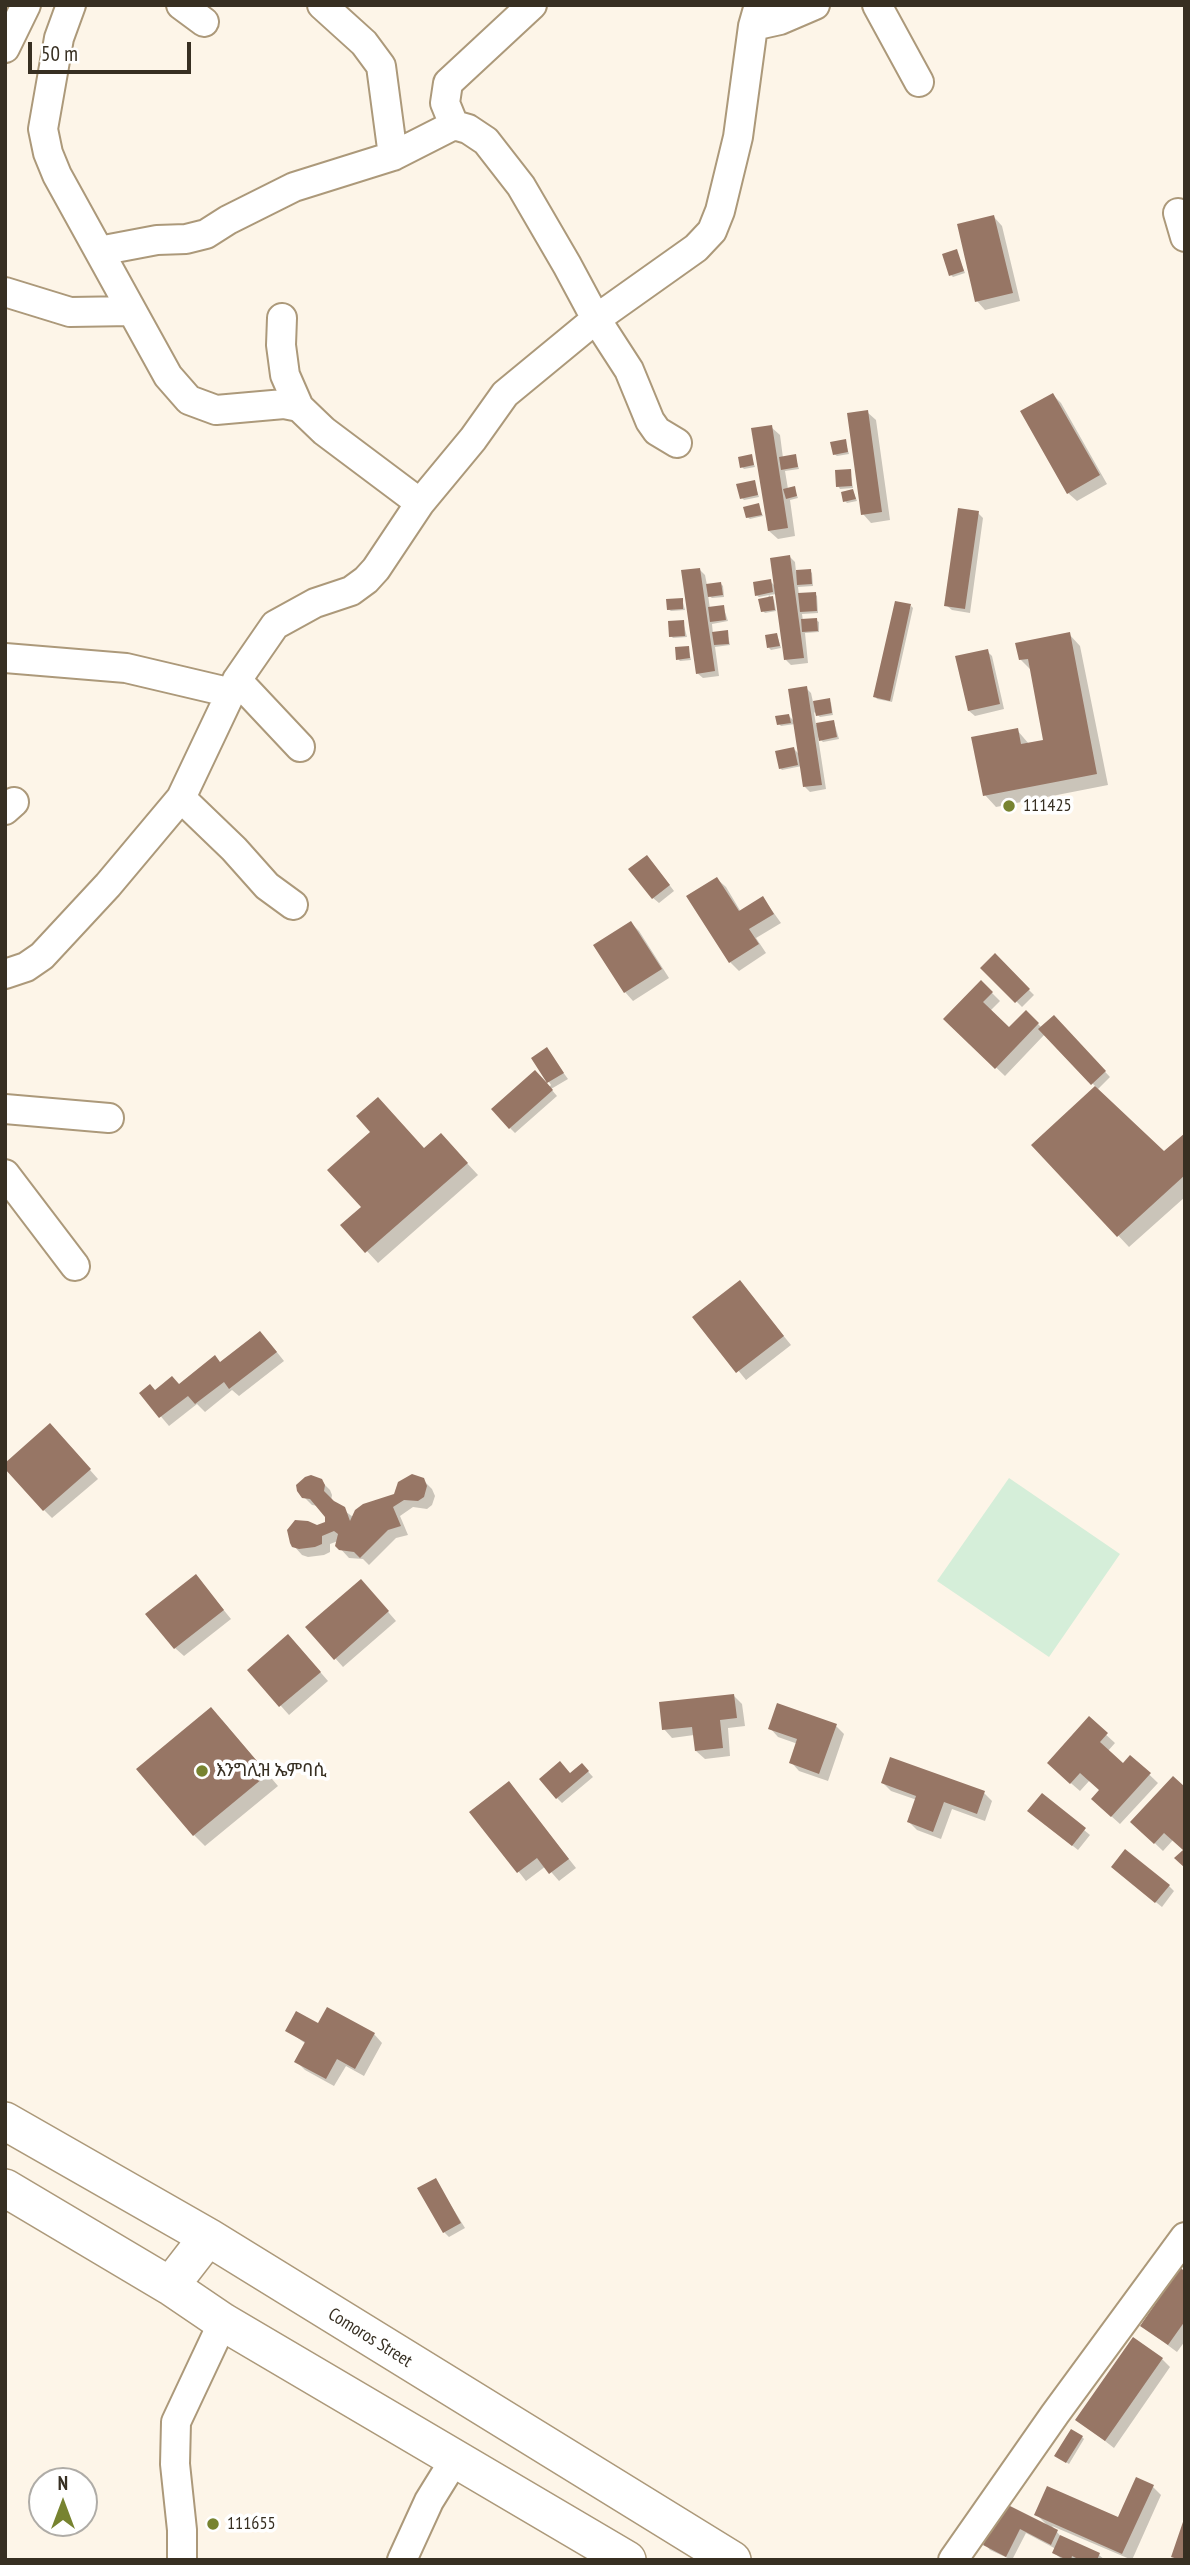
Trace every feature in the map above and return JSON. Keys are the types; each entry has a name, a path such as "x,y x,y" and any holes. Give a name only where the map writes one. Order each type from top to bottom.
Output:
{"main road":[{"name":"Comoros Street","path":"5,2121 208,2237 732,2560"},
{"path":"5,2188 170,2286 223,2322 627,2560"},
{"path":"170,2286 208,2237"}],"street":[{"path":"5,47 26,5"},
{"path":"71,5 60,38 43,129 48,153 57,175 168,376 189,400 216,410 284,404 299,407"},
{"path":"181,5 204,22"},
{"path":"322,5 364,43 382,66 393,156"},
{"path":"454,125 445,103 448,83 531,5"},
{"path":"5,974 26,967 42,956 108,885 181,798 234,686 275,625 315,603 351,590 366,580 420,503 473,439 505,394 596,319 696,248 712,231 720,211 738,136 756,16 780,20 815,5"},
{"path":"877,5 919,82"},
{"path":"99,251 206,234 294,187 393,156 454,125 468,129 486,141 521,186 596,319 629,370 649,421 657,431 677,443"},
{"path":"5,292 70,312 132,311"},
{"path":"282,318 281,345 285,375 299,407 324,431 420,503"},
{"path":"5,658 126,668 234,686 300,747"},
{"path":"181,798 234,849 267,886 293,905"},
{"path":"5,1109 109,1118"},
{"path":"5,1174 75,1266"},
{"path":"953,2560 1055,2414 1185,2237"},
{"path":"182,2560 182,2530 175,2464 176,2422 223,2322"},
{"path":"402,2560 429,2501 455,2459"}],"green space":[{"path":"1009,1478 1120,1554 1049,1657 937,1581"}],"building":[{"path":"994,215 1013,293 975,302 957,224"},
{"path":"957,249 964,271 949,276 942,254"},
{"path":"1053,393 1100,475 1067,494 1020,411"},
{"path":"868,410 882,512 861,515 847,413"},
{"path":"772,425 788,528 768,531 751,428"},
{"path":"846,439 848,452 833,455 830,442"},
{"path":"752,454 754,465 740,468 738,457"},
{"path":"796,454 798,467 781,470 779,457"},
{"path":"851,469 852,486 836,487 835,470"},
{"path":"755,480 758,495 740,499 736,484"},
{"path":"795,486 797,496 786,499 783,489"},
{"path":"853,489 856,499 843,502 841,492"},
{"path":"759,503 762,515 746,518 743,507"},
{"path":"958,508 979,511 965,609 944,606"},
{"path":"790,555 804,658 784,660 770,558"},
{"path":"700,568 715,671 696,674 681,570"},
{"path":"811,569 812,584 797,585 796,570"},
{"path":"771,579 773,592 755,596 753,582"},
{"path":"721,582 723,595 708,597 706,584"},
{"path":"816,592 817,611 800,612 798,593"},
{"path":"773,596 775,610 761,612 758,599"},
{"path":"683,598 683,609 667,610 666,599"},
{"path":"895,601 911,604 890,701 873,697"},
{"path":"724,605 726,620 710,622 708,607"},
{"path":"817,618 818,631 802,632 801,619"},
{"path":"684,620 685,636 669,637 668,621"},
{"path":"728,630 729,644 714,645 712,632"},
{"path":"1070,632 1097,774 983,796 971,737 1018,728 1021,744 1043,740 1028,659 1019,660 1015,643"},
{"path":"777,633 780,646 767,648 765,635"},
{"path":"689,646 690,658 676,660 675,647"},
{"path":"988,649 1000,704 968,711 955,656"},
{"path":"807,686 822,785 803,787 788,689"},
{"path":"830,698 832,713 816,716 813,701"},
{"path":"789,714 791,723 777,725 775,716"},
{"path":"834,720 837,737 819,741 816,723"},
{"path":"794,747 798,765 779,769 775,751"},
{"path":"647,855 670,885 652,899 628,869"},
{"path":"717,877 739,911 763,896 774,914 749,929 759,944 729,963 686,896"},
{"path":"631,921 662,969 624,993 593,945"},
{"path":"995,953 1030,989 1015,1003 980,968"},
{"path":"981,980 993,992 983,1002 1009,1027 1026,1010 1039,1023 995,1069 943,1019"},
{"path":"1054,1015 1106,1071 1091,1085 1038,1029"},
{"path":"547,1047 564,1073 547,1083 531,1058"},
{"path":"535,1070 553,1090 509,1129 491,1109"},
{"path":"1095,1086 1164,1151 1185,1133 1185,1175 1117,1237 1031,1145"},
{"path":"378,1097 424,1148 441,1133 468,1163 365,1253 340,1225 361,1207 327,1170 370,1132 356,1116"},
{"path":"740,1280 784,1336 736,1373 692,1317"},
{"path":"260,1331 277,1352 229,1389 224,1382 195,1404 188,1396 159,1418 139,1393 150,1384 155,1390 172,1376 179,1384 215,1355 220,1362"},
{"path":"50,1423 91,1469 43,1511 5,1469 5,1463"},
{"path":"412,1474 424,1478 427,1486 424,1497 418,1501 404,1500 393,1507 401,1526 388,1530 360,1558 354,1552 339,1550 335,1546 338,1534 334,1531 322,1536 322,1544 315,1547 292,1547 287,1530 295,1520 317,1525 325,1522 325,1517 310,1499 302,1498 297,1491 296,1485 305,1477 311,1475 322,1479 324,1491 345,1507 350,1521 355,1510 363,1504 394,1494 398,1482"},
{"path":"196,1574 224,1610 174,1649 145,1614"},
{"path":"361,1579 389,1611 334,1660 305,1627"},
{"path":"288,1634 321,1672 279,1707 247,1670"},
{"path":"734,1694 737,1718 720,1720 723,1748 695,1751 692,1727 662,1730 659,1702"},
{"path":"777,1703 837,1724 819,1774 789,1763 797,1739 768,1729"},
{"name":"እንግሊዝ ኤምባሲ","path":"211,1707 268,1774 193,1836 136,1769"},
{"path":"1089,1716 1108,1733 1100,1742 1123,1763 1130,1755 1151,1773 1111,1817 1091,1799 1099,1790 1080,1773 1070,1784 1047,1763"},
{"path":"890,1757 985,1791 977,1814 944,1802 933,1832 907,1822 916,1796 881,1783"},
{"path":"560,1761 570,1773 582,1763 589,1771 556,1799 539,1779"},
{"path":"1173,1776 1185,1787 1185,1868 1174,1858 1183,1850 1164,1833 1154,1844 1130,1822"},
{"path":"509,1781 569,1859 549,1874 537,1858 517,1873 469,1812"},
{"path":"1042,1793 1086,1828 1072,1846 1027,1811"},
{"path":"1125,1849 1170,1885 1155,1903 1111,1867"},
{"path":"327,2007 375,2033 355,2069 337,2059 326,2079 294,2062 305,2042 285,2031 296,2011 318,2023"},
{"path":"436,2178 461,2223 443,2233 417,2188"},
{"path":"1180,2268 1185,2271 1185,2321 1168,2345 1140,2326"},
{"path":"1133,2337 1163,2358 1105,2441 1075,2420"},
{"path":"1071,2429 1083,2436 1066,2463 1054,2456"},
{"path":"1136,2477 1154,2485 1122,2554 1034,2515 1047,2486 1118,2517"},
{"path":"1004,2503 1058,2530 1051,2545 1020,2529 1006,2557 983,2545"},
{"path":"1185,2516 1185,2560 1181,2560 1171,2557"},
{"path":"1060,2535 1100,2553 1097,2560 1080,2560 1072,2556 1071,2560 1067,2560 1052,2553"}],"place":[{"name":"111425","path":"1009,806"},
{"name":"እንግሊዝ ኤምባሲ","path":"202,1771"},
{"name":"111655","path":"213,2524"}]}
